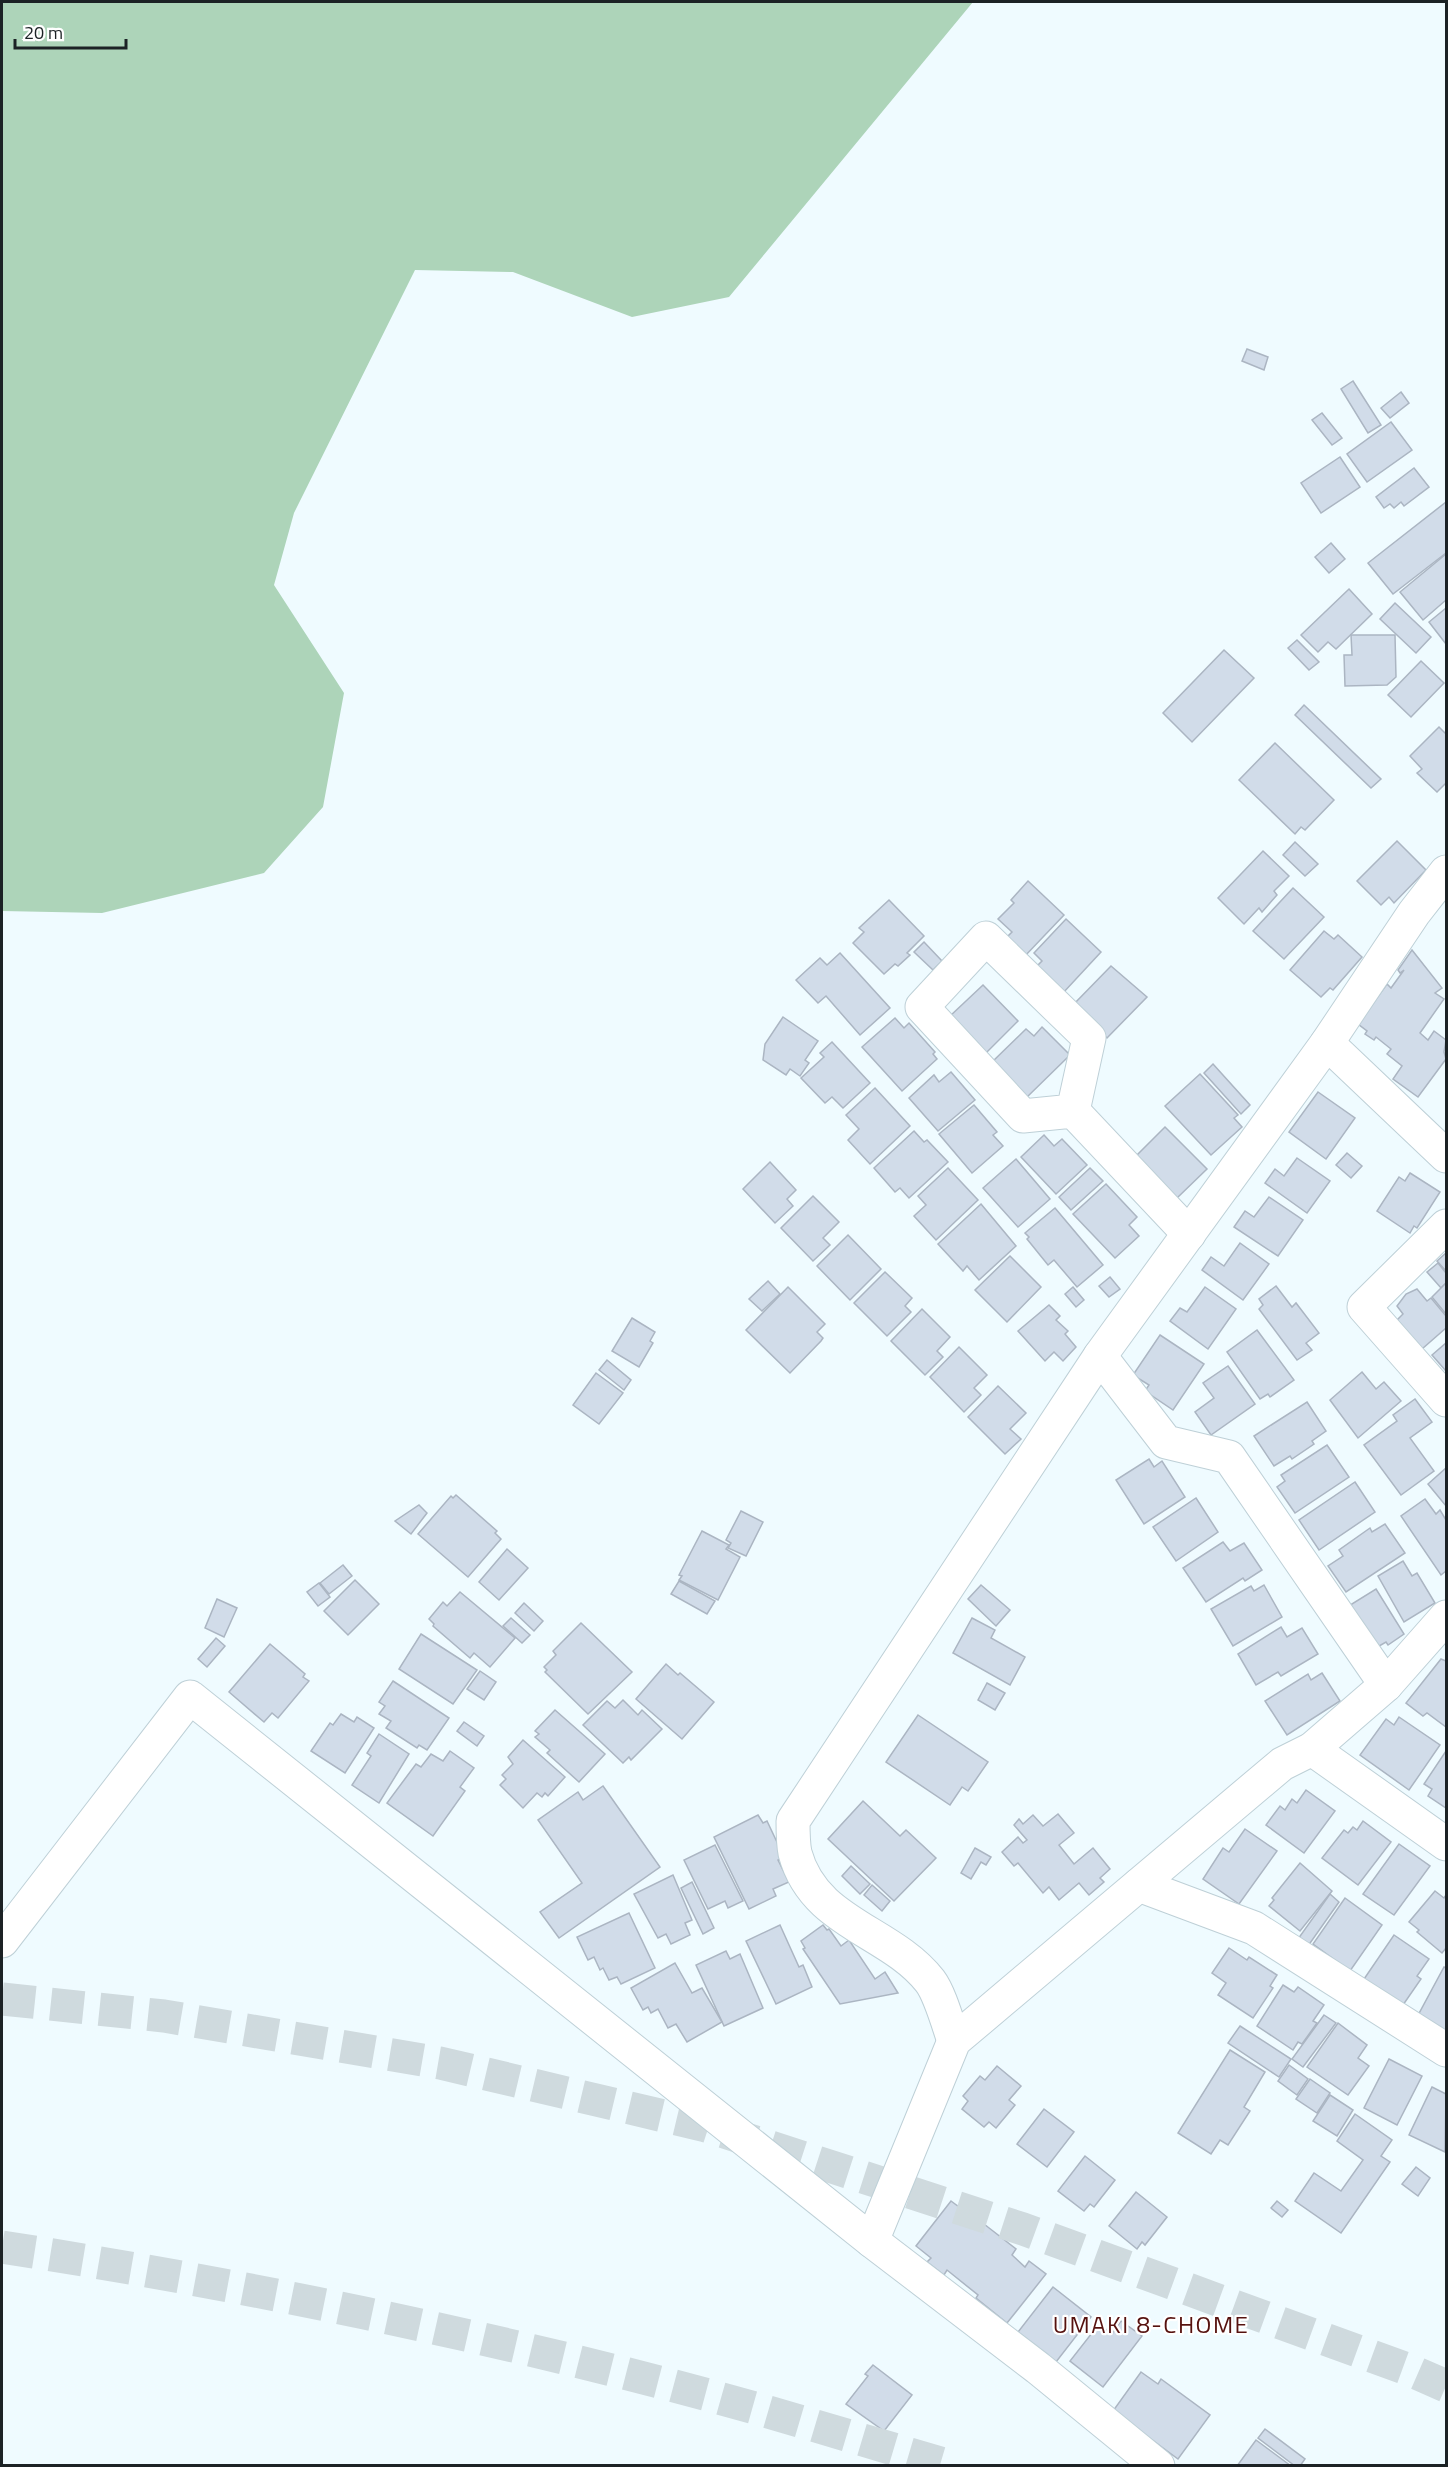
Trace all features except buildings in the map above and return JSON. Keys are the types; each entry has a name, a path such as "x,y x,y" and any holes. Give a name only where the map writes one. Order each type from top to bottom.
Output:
{"street":[{"path":"954,2041 932,1983 911,1961 834,1913 808,1884 795,1853 793,1821 1100,1356 1327,1042 1414,913 1446,872"},
{"path":"986,938 1089,1038 1073,1111 1023,1116 922,1007 986,938"},
{"path":"1327,1042 1446,1156"},
{"path":"1073,1111 1189,1234"},
{"path":"1446,1226 1364,1307 1446,1400"},
{"path":"1100,1356 1166,1442 1229,1457 1386,1685"},
{"path":"872,2241 954,2041 1282,1764 1312,1749 1386,1685 1445,1622"},
{"path":"2,1941 190,1697 872,2241 1038,2368 1158,2466"},
{"path":"1312,1749 1446,1844"},
{"path":"1139,1885 1254,1928 1446,2050"}],"green space":[{"path":"2,2 973,2 729,297 632,317 513,272 415,270 294,513 274,585 344,693 323,807 264,873 102,913 2,911"}],"tunnel":[{"path":"2,1999 164,2016 440,2063 706,2126 1023,2229 1407,2369 1446,2386"},
{"path":"2,2247 250,2290 496,2342 696,2392 951,2466"}],"district":[{"name":"UMAKI 8-CHOME","path":"1151,2324"}]}
